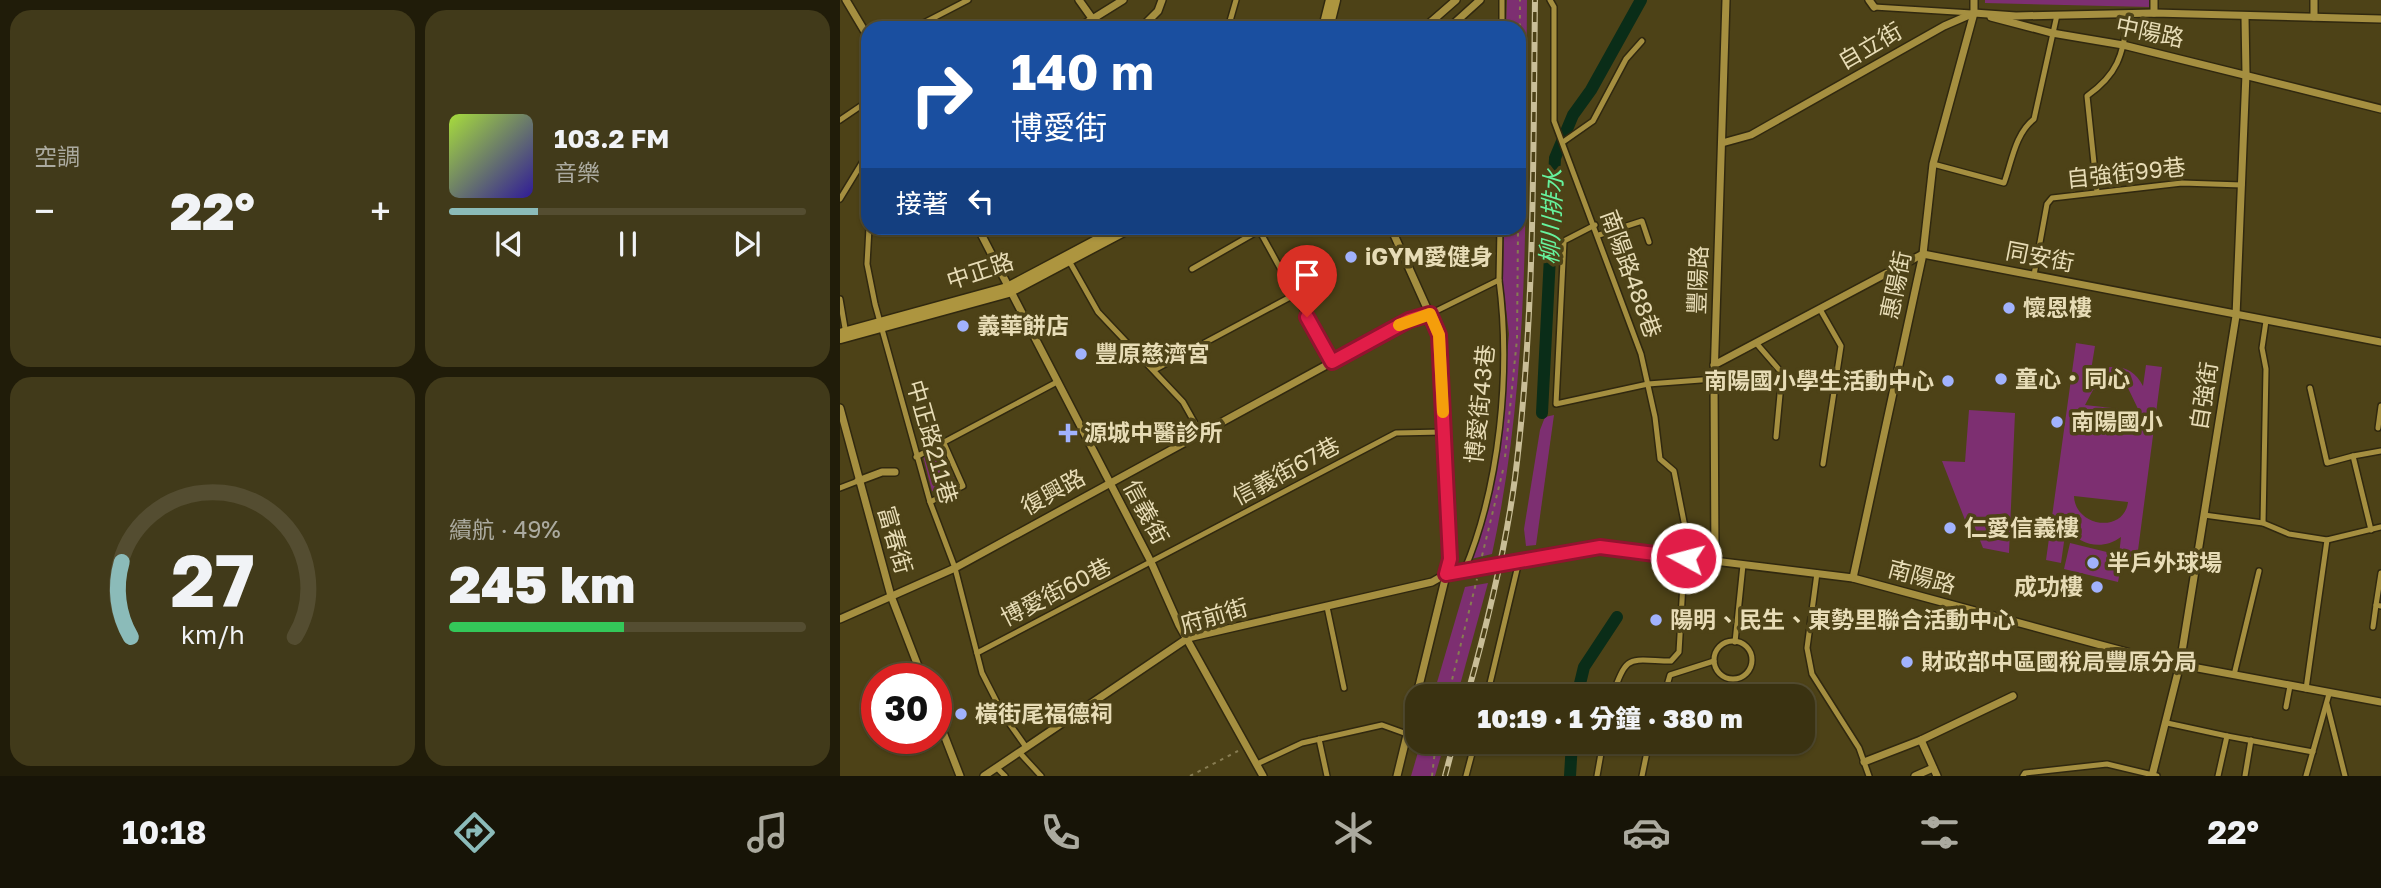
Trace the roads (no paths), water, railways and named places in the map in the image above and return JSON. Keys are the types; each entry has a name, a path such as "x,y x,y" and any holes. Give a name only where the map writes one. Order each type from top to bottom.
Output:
{"street":[{"path":"846,0 861,25"},
{"path":"1079,0 1093,20 1123,0"},
{"path":"1148,21 1158,11 1162,0"},
{"path":"1328,21 1333,0"},
{"path":"1432,21 1456,0"},
{"path":"1457,21 1480,0"},
{"name":"豐陽路","path":"1715,561 1714,365 1726,0"},
{"name":"惠陽街","path":"1853,578 1923,254 1933,164 1974,13 1974,0"},
{"path":"2154,0 2154,13"},
{"path":"2314,0 2314,18"},
{"name":"自立街","path":"1722,143 1751,135 1944,26 1974,13 2154,13 2381,19"},
{"name":"中陽路","path":"1974,13 2052,33 2123,45 2246,74 2381,109"},
{"name":"自強街","path":"2154,776 2180,664 2236,316 2246,74 2245,17"},
{"name":"信義街","path":"981,235 1188,638 1263,776"},
{"name":"中正路","path":"843,335 1008,290 1113,235"},
{"path":"1394,235 1439,335 1450,559 1420,684"},
{"path":"1714,365 1821,311 1923,254"},
{"name":"同安街","path":"1923,254 2381,342"},
{"name":"復興路","path":"840,619 955,568 1409,320 1430,314"},
{"name":"富春街","path":"840,408 891,596 917,663"},
{"path":"858,481 882,472 895,472"},
{"name":"南陽路","path":"1446,574 1600,547 1817,573 1853,578 2180,664 2306,689 2328,697 2381,702"},
{"name":"府前街","path":"984,776 1188,638 1432,582 1446,574"},
{"path":"1864,762 1920,740 2013,696"},
{"path":"1920,740 1937,776"},
{"path":"1397,776 1405,745"},
{"path":"951,754 960,776"},
{"path":"1915,776 1933,768"}],"lane":[{"path":"928,21 968,0"},
{"path":"1230,21 1236,0"},
{"path":"1502,0 1502,21"},
{"name":"南陽路488巷","path":"1550,0 1554,7 1554,121 1599,235 1641,354 1660,459 1674,471 1686,532 1679,652 1671,661 1631,660 1623,666 1616,684"},
{"name":"中陽路","path":"1871,4 1974,13"},
{"path":"2097,192 2087,96 2111,76 2123,45 2129,13"},
{"path":"1933,164 2004,183 2016,144 2026,126 2034,119 2057,15"},
{"path":"1563,142 1593,121 1626,60 1642,41"},
{"path":"840,120 861,106"},
{"path":"840,199 861,164"},
{"name":"自強街99巷","path":"2034,275 2047,204 2052,198 2182,183 2242,185"},
{"path":"1599,235 1643,221 1649,242"},
{"path":"1595,225 1564,241 1556,404 1648,384 1714,379"},
{"name":"中正路211巷","path":"869,235 867,264 880,324 916,457 955,568 977,653 993,697 1041,776"},
{"path":"1192,269 1249,235"},
{"path":"1262,235 1332,362"},
{"name":"博愛街43巷","path":"1464,571 1482,517 1494,452 1505,334 1499,280 1500,235"},
{"path":"1068,260 1098,312 1183,402 1201,434"},
{"path":"1430,314 1499,280"},
{"path":"1154,370 1294,295"},
{"path":"840,299 843,335"},
{"path":"1821,311 1841,346 1823,464"},
{"path":"2263,523 2266,369 2262,348 2266,321"},
{"path":"1757,344 1782,373 1776,437"},
{"path":"916,457 1057,382"},
{"path":"2310,388 2327,463 2381,451"},
{"path":"2378,428 2381,406"},
{"name":"信義街67巷","path":"1151,562 1396,433 1443,432"},
{"path":"930,502 963,486 943,441"},
{"path":"2353,456 2371,530"},
{"path":"840,488 858,481"},
{"path":"2204,515 2263,523 2289,534 2327,540 2381,527"},
{"path":"2306,689 2327,540"},
{"path":"1490,684 1519,561"},
{"name":"博愛街60巷","path":"977,653 1151,562"},
{"path":"1735,642 1743,565"},
{"path":"2234,675 2259,571"},
{"path":"1817,573 1808,648 1812,674 1858,748 1869,776"},
{"path":"2373,626 2379,606 2381,573"},
{"path":"1326,607 1344,688"},
{"path":"1735,642 1746,646 1753,657 1746,675 1728,679 1718,672 1714,661 1721,645 1735,642"},
{"path":"1667,684 1670,675 1714,661"},
{"path":"2286,707 2290,686"},
{"path":"2306,776 2328,697"},
{"path":"2328,697 2345,776"},
{"path":"2167,723 2313,752"},
{"path":"1256,764 1302,743 1382,725 1405,733"},
{"path":"2217,776 2227,736"},
{"path":"1319,739 1327,776"},
{"path":"2245,776 2251,740"},
{"path":"1466,776 1472,754"},
{"path":"1597,776 1601,754"},
{"path":"1642,776 1647,754"},
{"path":"2023,776 2025,773 2107,764 2154,776"},
{"path":"997,768 1005,776"}],"waterway":[{"name":"柳川排水","path":"1542,413 1555,158 1573,115 1591,90 1641,0"},
{"name":"柳川排水","path":"1580,684 1584,667 1617,617"},
{"name":"柳川排水","path":"1570,776 1571,754"}],"railway":[{"path":"1470,684 1501,561 1522,419 1532,239 1535,0"},
{"path":"1445,776 1451,754"}],"place":[{"name":"iGYM愛健身","path":"1351,257"},
{"name":"懷恩樓","path":"2009,308"},
{"name":"義華餅店","path":"963,326"},
{"name":"豐原慈濟宮","path":"1081,354"},
{"name":"童心‧同心","path":"2001,379"},
{"name":"南陽國小學生活動中心","path":"1948,381"},
{"name":"南陽國小","path":"2057,422"},
{"name":"源城中醫診所","path":"1068,433"},
{"name":"仁愛信義樓","path":"1950,528"},
{"name":"半戶外球場","path":"2093,563"},
{"name":"成功樓","path":"2097,587"},
{"name":"陽明、民生、東勢里聯合活動中心","path":"1656,620"},
{"name":"財政部中區國稅局豐原分局","path":"1907,662"},
{"name":"橫街尾福德祠","path":"961,714"}]}
